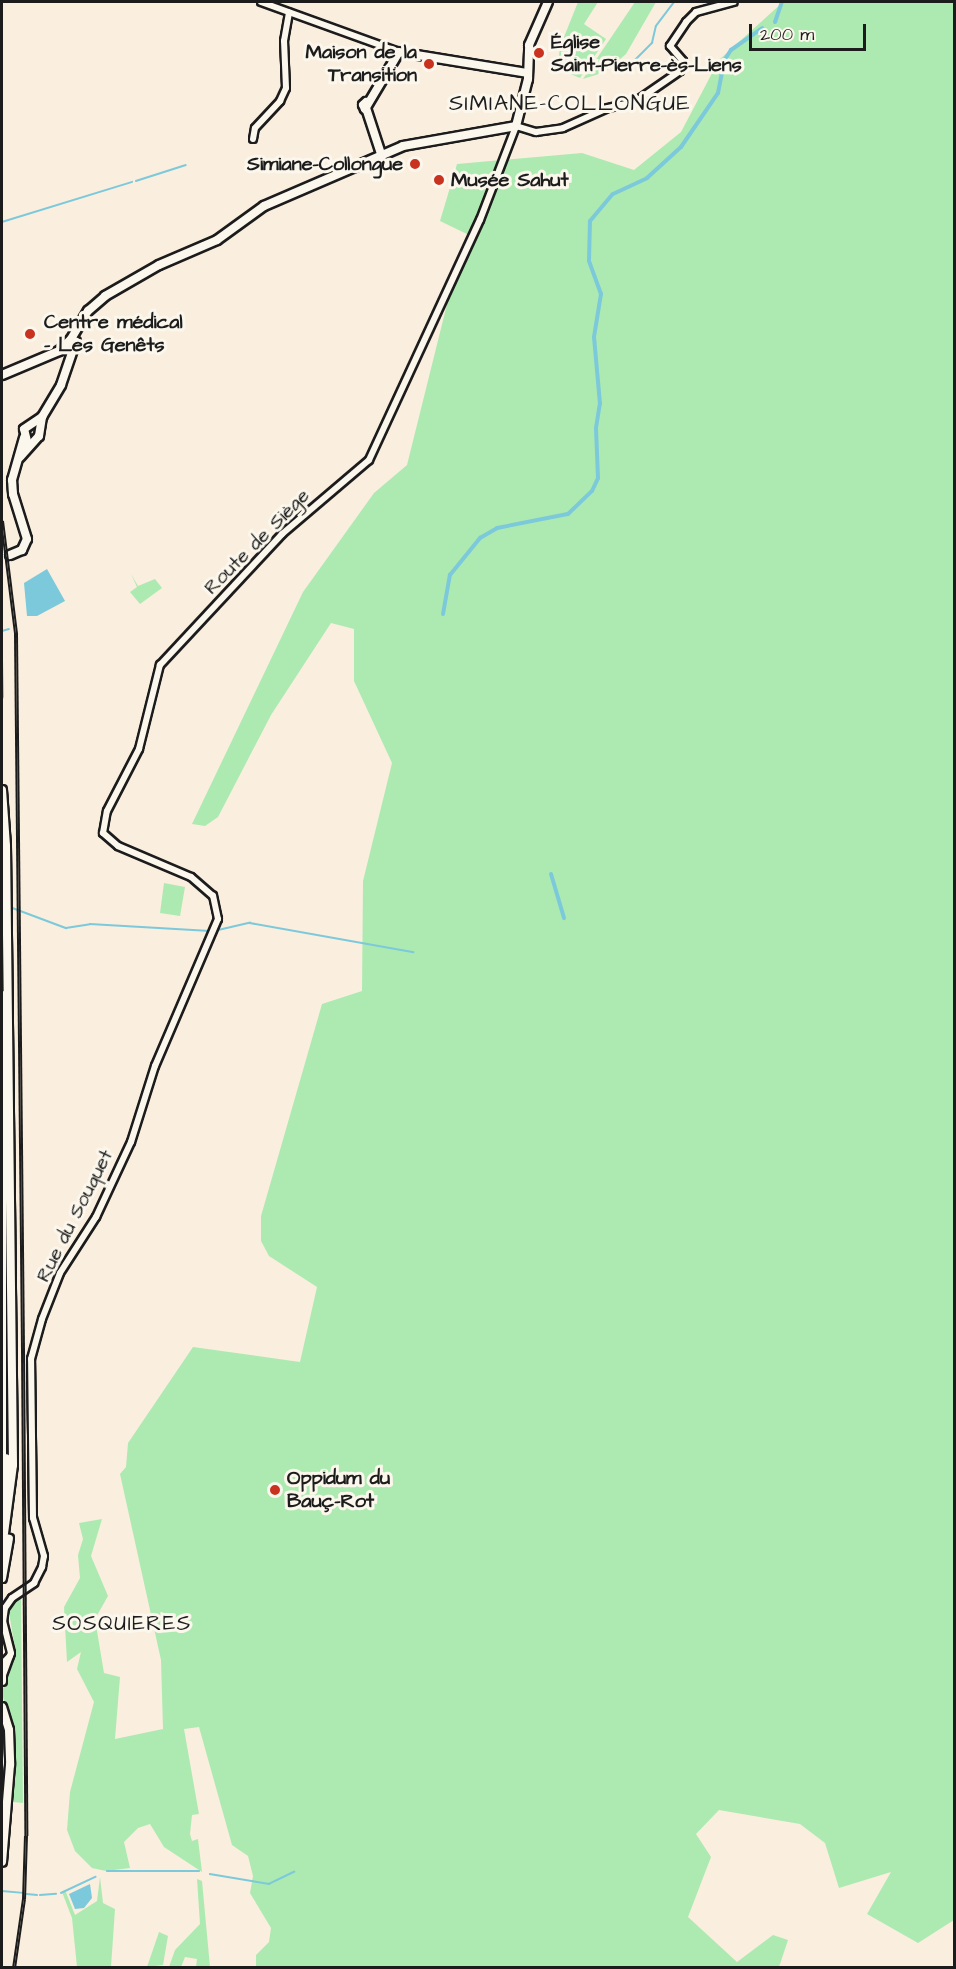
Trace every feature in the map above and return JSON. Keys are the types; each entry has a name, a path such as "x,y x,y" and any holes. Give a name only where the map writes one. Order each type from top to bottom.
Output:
{"highway":[{"path":"2,791 6,846 12,1398 12,1496 2,1549"},
{"path":"2,995 6,1468 2,1516"},
{"path":"2,1464 4,1304"},
{"path":"2,1578 15,1492 12,1398"}],"main road":[{"path":"28,440 38,438 42,417 61,386 69,359 67,348 88,311 141,276 217,240 264,206 401,146 516,126 527,73 529,45 548,2"},
{"path":"381,154 366,105 399,52 527,73"},
{"path":"2,372 67,348 92,311 141,276 214,244 241,223"},
{"path":"160,267 170,264"},
{"path":"2,372 37,359"},
{"path":"6,555 22,550 27,539 13,494 14,473 28,440 24,429 42,417"},
{"path":"32,425 39,431"},
{"path":"2,1707 9,1730 2,1862"},
{"path":"2,1721 9,1751"}],"street":[{"path":"261,2 399,52"},
{"path":"516,126 536,132 563,128 635,102 676,76 682,61 670,48 696,12 734,2"},
{"path":"256,139 256,127 280,101 286,88 284,41 289,12"},
{"path":"287,27 301,16"},
{"name":"Route de Siège","path":"213,930 218,906 212,894 191,877 118,846 103,833 107,811 138,749 159,665 282,534 369,460 480,220 516,126"},
{"name":"Rue du Souquet","path":"11,1653 3,1622 5,1608 12,1598 34,1583 44,1556 33,1518 31,1359 60,1273 96,1217 139,1123 155,1066 213,930"},
{"path":"2,1664 11,1653"},
{"path":"2,1675 11,1653"}],"green space":[{"path":"578,2 598,2 584,24 606,39 580,78 568,73 558,63 560,47"},
{"path":"635,2 656,2 626,54 605,72 583,79"},
{"path":"783,2 954,2 954,1920 918,1943 867,1914 891,1872 839,1888 825,1843 800,1824 719,1810 696,1834 711,1857 688,1917 737,1962 773,1935 788,1940 779,1967 256,1967 256,1955 269,1942 271,1928 250,1893 253,1876 248,1856 232,1845 199,1727 184,1729 199,1814 192,1815 190,1834 192,1841 198,1839 202,1872 164,1847 150,1824 138,1828 124,1842 130,1868 106,1871 92,1868 75,1851 67,1830 70,1792 94,1702 77,1669 81,1652 67,1662 64,1607 80,1578 78,1555 83,1539 79,1523 102,1519 91,1556 108,1596 95,1619 104,1673 120,1677 115,1739 163,1729 161,1660 120,1474 126,1467 128,1443 193,1347 300,1362 317,1287 269,1256 261,1241 261,1216 322,1004 362,991 363,881 392,763 354,681 354,629 331,623 271,715 218,817 205,826 192,824 303,592 374,493 407,465 460,252 471,236 440,221 457,164 582,153 634,170 681,132 719,60"},
{"path":"131,574 138,586 155,579 162,588 140,604 130,592 137,587"},
{"path":"164,883 185,887 180,916 160,913"},
{"path":"21,1599 23,1803 13,1802 16,1762 13,1723 8,1719 2,1692 15,1648 9,1613 14,1600"},
{"path":"100,1877 103,1903 115,1909 111,1967 77,1967 72,1918 62,1892 65,1890 75,1915 97,1901"},
{"path":"197,1879 202,1881 210,1967 196,1967 197,1959 185,1957 181,1967 169,1967 175,1950 200,1924"},
{"path":"159,1932 168,1936 163,1965 147,1967"}],"water":[{"path":"47,569 65,601 37,616 27,616 24,583"},
{"path":"2,624 4,697 2,701"},
{"path":"90,1884 92,1898 84,1908 75,1909 69,1894"}],"waterway":[{"path":"633,62 652,43 656,26 674,2"},
{"path":"775,22 782,2"},
{"path":"443,614 450,575 480,538 497,528 568,514 592,491 598,478 596,428 600,404 594,337 601,294 589,261 590,221 613,194 647,178 681,147 718,93 724,61 731,50 762,28"},
{"path":"136,181 186,165"},
{"path":"2,222 132,182"},
{"path":"2,631 9,629"},
{"path":"551,874 564,918"},
{"path":"10,907 66,928 90,924 210,931"},
{"path":"214,931 250,923 413,952"},
{"path":"107,1871 199,1871"},
{"path":"210,1874 269,1884 294,1872"},
{"path":"61,1893 96,1877"},
{"path":"2,1891 23,1893"},
{"path":"27,1894 37,1895"},
{"path":"40,1895 56,1894"}],"railway":[{"path":"2,521 16,634 23,1349 26,1836 24,1899 14,1968"}],"place":[{"name":"Église Saint-Pierre-ès-Liens","path":"539,53"},
{"name":"Maison de la Transition","path":"429,64"},
{"name":"Simiane-Collongue","path":"415,164"},
{"name":"Musée Sahut","path":"439,180"},
{"name":"Centre médical - Les Genêts","path":"30,334"},
{"name":"Oppidum du Bauç-Rot","path":"275,1490"}],"district":[{"name":"SIMIANE-COLLONGUE","path":"570,104"},
{"name":"SOSQUIERES","path":"122,1624"}]}
